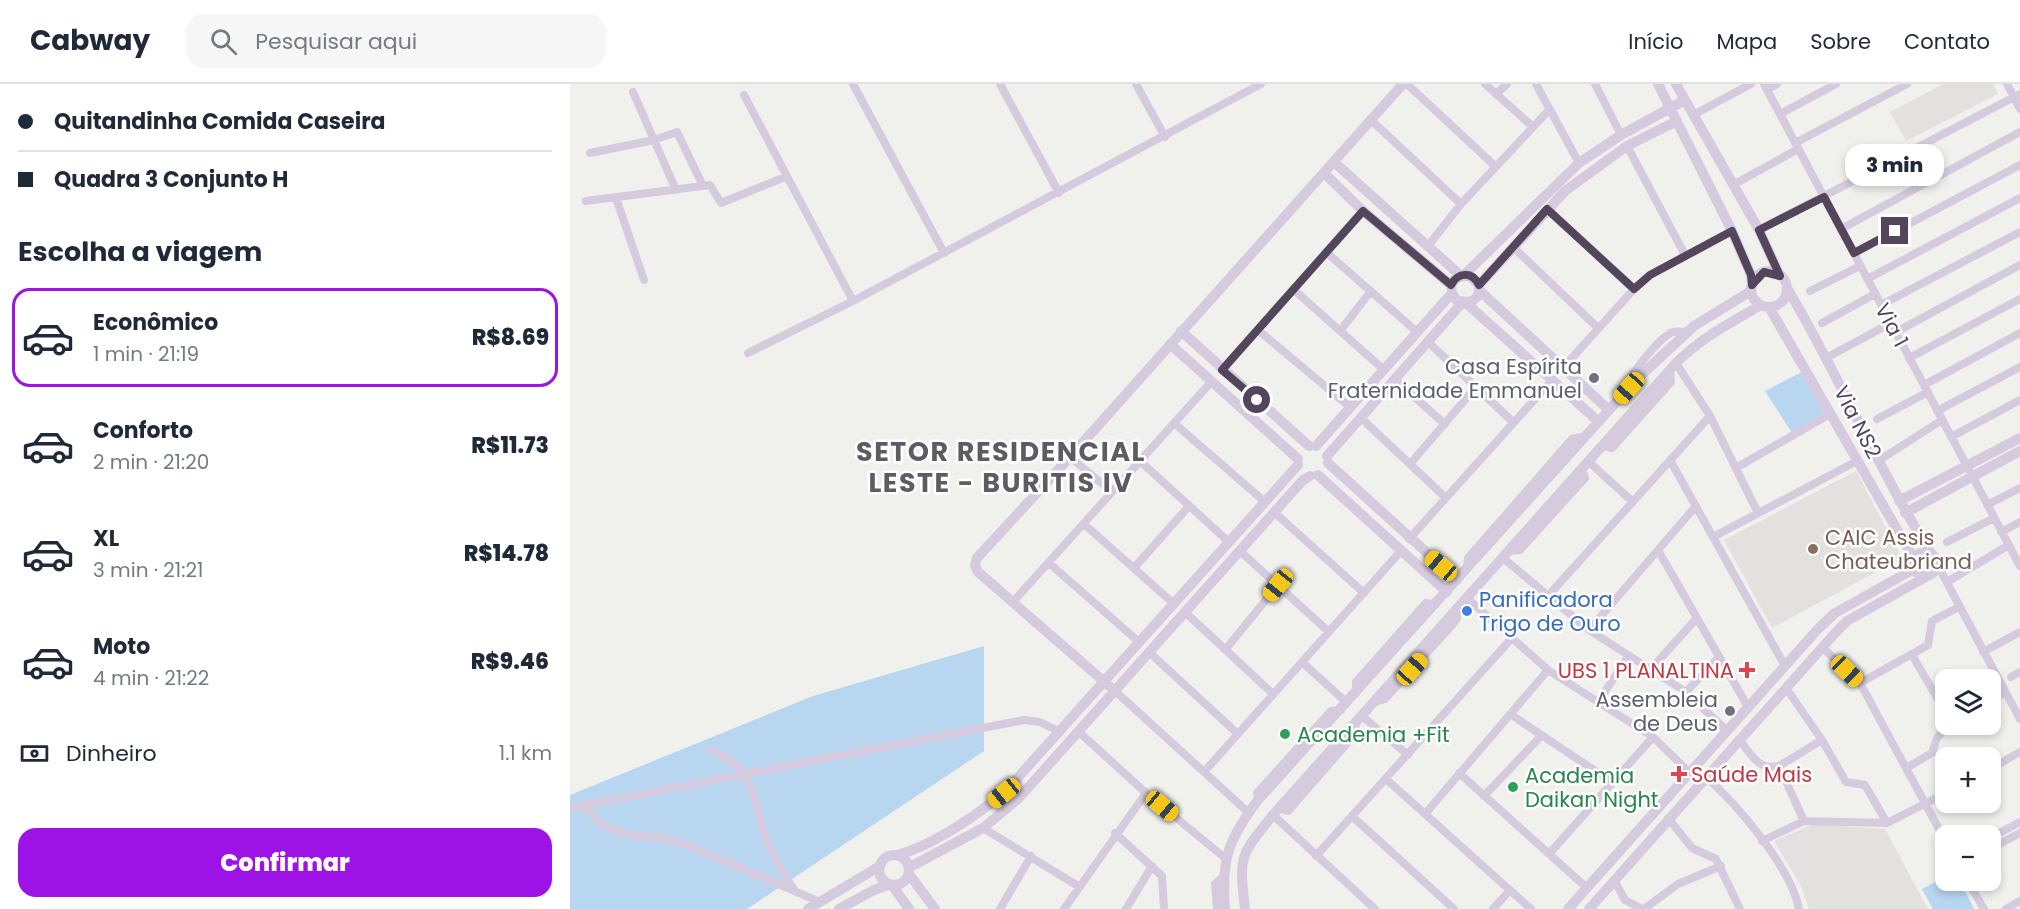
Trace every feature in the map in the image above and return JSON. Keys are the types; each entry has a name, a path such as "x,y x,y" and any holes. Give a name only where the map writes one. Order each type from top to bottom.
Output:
{"street":[{"path":"853,84 945,252"},
{"path":"1000,84 1059,193"},
{"path":"1136,84 1165,137"},
{"path":"748,353 854,301 1261,84"},
{"path":"1249,813 1104,681 978,572 975,565 977,558 1405,84 1495,166"},
{"path":"1485,84 1532,126"},
{"path":"1496,94 1507,84"},
{"path":"1536,84 1579,163"},
{"path":"1595,84 1621,135"},
{"path":"1658,84 1732,231 1751,275 1751,288 1765,306"},
{"path":"1245,909 1241,862 1246,848 1276,812 1695,344 1718,328 1765,306 1782,301 1787,288 1759,230 1677,84"},
{"path":"1693,115 1751,84"},
{"path":"1765,87 1777,84"},
{"path":"1780,114 1836,84"},
{"path":"1733,185 1907,84"},
{"path":"2007,84 2017,96 2020,109"},
{"name":"Via 1","path":"1765,87 2008,545 2018,556 2020,566"},
{"path":"633,92 676,190"},
{"path":"744,95 785,177 854,301"},
{"path":"1759,230 2017,96"},
{"path":"808,909 880,866 889,857 914,850 989,806 1004,793 1265,501 1298,462 1301,451 1312,446 1350,407 1462,275 1579,163 1621,135 1685,100"},
{"path":"1428,246 1461,204 1549,110"},
{"path":"1371,120 1461,204"},
{"path":"839,909 874,890 898,884 910,870 983,828 1018,799 1186,614 1274,512 1314,476 1428,342 1464,303 1475,300 1480,288 1547,209 1586,174 1628,146 1677,121"},
{"path":"590,153 654,140 677,132 703,186"},
{"path":"1841,229 2020,132"},
{"path":"1628,146 1685,255"},
{"path":"1334,162 1462,275 1474,277 1480,288 1562,369 1609,411"},
{"path":"1854,253 2020,165"},
{"path":"1324,173 1464,303 1553,379 1599,422"},
{"path":"586,201 710,185 721,204 785,177"},
{"path":"616,198 644,280"},
{"path":"1867,279 2020,198"},
{"path":"1547,209 1634,289"},
{"path":"1222,370 1363,211"},
{"path":"1562,369 1634,289 1650,275 1732,231"},
{"path":"1881,306 2020,232"},
{"path":"1513,247 1598,328"},
{"path":"1326,252 1416,331"},
{"path":"1896,332 2020,265"},
{"path":"1810,291 1860,266"},
{"path":"1225,909 1223,877 1225,858 1258,800 1621,397 1687,332 1751,288 1764,272 1780,276"},
{"name":"Via NS2","path":"1787,288 1826,358 1905,513 1934,559 2005,693 2019,713"},
{"path":"1293,289 1383,369"},
{"path":"1340,331 1371,291"},
{"path":"1822,323 1875,294"},
{"path":"1909,358 2020,299"},
{"name":"Via NS2","path":"1765,306 1830,414 1914,564"},
{"path":"1826,358 1891,323"},
{"path":"1258,330 1350,407"},
{"path":"1181,331 1222,370 1327,459 1409,539 1457,580"},
{"path":"1877,419 2020,333"},
{"path":"1428,342 1514,422"},
{"path":"1170,344 1298,462 1302,472 1314,476 1447,592"},
{"path":"1673,367 1710,416 1758,513"},
{"path":"1937,411 2020,367"},
{"path":"1409,539 1553,379"},
{"path":"1395,380 1444,424"},
{"path":"1012,603 1212,381"},
{"path":"1410,464 1476,387"},
{"path":"1951,437 2020,400"},
{"path":"1736,468 1830,414"},
{"path":"1548,596 1710,416"},
{"path":"1361,418 1446,498"},
{"path":"1878,461 1942,420"},
{"path":"1174,423 1265,501"},
{"path":"1467,568 1467,558 1572,439 1586,436"},
{"path":"1845,441 1865,436"},
{"path":"1713,537 1854,456 1865,436"},
{"path":"1899,501 2020,438"},
{"path":"1905,513 2020,451"},
{"path":"1070,457 1112,492"},
{"path":"1670,460 1785,666"},
{"path":"1140,461 1229,542"},
{"path":"1586,466 1633,502"},
{"path":"1507,555 1520,550 1578,486 1585,478 1586,466"},
{"path":"1987,505 2020,488"},
{"path":"1914,493 1921,504"},
{"path":"1532,496 1547,509"},
{"path":"1134,568 1190,506"},
{"path":"1589,630 1696,506"},
{"path":"1274,512 1364,593"},
{"path":"1947,542 1994,518"},
{"path":"2001,532 2020,522"},
{"path":"1084,524 1173,603"},
{"path":"1947,582 2008,545"},
{"path":"1658,550 1746,709 1747,731 1759,765 1770,768 1779,766 1822,740"},
{"path":"1240,551 1329,632"},
{"path":"1204,772 1400,552"},
{"path":"1568,909 1735,721 1835,614 1914,564 1920,553 1934,559 1931,574 1847,621 1668,818 1589,909"},
{"path":"1507,555 1548,596 1589,630 1686,692 1727,731"},
{"path":"1049,563 1139,642"},
{"path":"1914,564 1921,576 1931,574"},
{"path":"1225,650 1278,585"},
{"path":"1467,598 1548,670 1653,737 1690,773"},
{"path":"1356,693 1356,682 1426,603 1435,605"},
{"path":"1860,683 1928,645 1932,621 1959,607"},
{"path":"1374,702 1385,699 1446,632 1457,619 1457,610"},
{"path":"1186,614 1273,694"},
{"path":"1650,670 1697,618"},
{"path":"1983,652 2020,632"},
{"path":"1316,856 1512,638"},
{"path":"1400,645 1414,658"},
{"path":"1822,647 1860,683 1936,825"},
{"path":"1150,652 1238,734"},
{"path":"1912,655 1935,695"},
{"path":"1598,702 1628,657"},
{"path":"1686,692 1719,657"},
{"path":"1302,662 1344,706"},
{"path":"1425,814 1548,670"},
{"path":"2010,677 2020,672"},
{"path":"1786,688 1822,740 1846,782 1865,785 1887,823"},
{"path":"2001,695 2005,693"},
{"path":"1258,800 1257,792 1331,711 1344,706"},
{"path":"1510,714 1612,782"},
{"path":"570,808 1024,720 1040,722 1058,731"},
{"path":"1358,720 1408,754"},
{"path":"1276,812 1288,811 1357,732 1358,720"},
{"path":"1735,721 1747,731"},
{"path":"1079,732 1146,793 1225,858"},
{"path":"1318,735 1334,747"},
{"path":"1484,796 1542,735"},
{"path":"1906,768 1932,753 1940,735"},
{"path":"1549,854 1653,737"},
{"path":"711,750 730,761 743,774 755,796 766,838 780,871 796,892"},
{"path":"2001,763 2020,752"},
{"path":"1779,766 1804,821"},
{"path":"1459,773 1587,888"},
{"path":"1706,777 1730,798 1762,841 1796,892 1799,909"},
{"path":"1386,779 1531,909"},
{"path":"1064,909 1078,886 1146,793"},
{"path":"1762,841 1804,821 1887,823 1935,800"},
{"path":"582,806 600,823 623,834 663,837 687,845 820,902"},
{"path":"1276,812 1316,856 1375,909"},
{"path":"1352,816 1454,909"},
{"path":"1668,818 1692,848 1711,855 1721,866 1740,909"},
{"path":"1647,820 1649,826 1656,832"},
{"path":"2001,832 2020,822"},
{"path":"983,828 1078,886"},
{"path":"1637,832 1648,841"},
{"path":"1116,833 1162,876 1164,909"},
{"path":"2001,843 2020,833"},
{"path":"898,855 906,860 935,909"},
{"path":"1000,909 1031,856"},
{"path":"880,866 879,876 890,885 909,909"},
{"path":"1126,909 1152,866"},
{"path":"1614,880 1625,900 1647,908 1678,884 1721,866"},
{"path":"1217,909 1215,884 1223,877"},
{"path":"1493,909 1510,890"},
{"path":"1973,891 1984,909"},
{"path":"2006,909 2020,902"}],"shaded area":[{"path":"1943,84 1993,84 1998,94 1906,141 1890,112"},
{"path":"1802,372 1825,412 1792,433 1765,391"},
{"name":"CAIC Assis Chateubriand","path":"1856,471 1902,558 1772,628 1724,540"},
{"path":"984,646 984,751 747,909 570,909 570,795 813,696"},
{"path":"1814,824 1885,829 1928,909 1809,909 1801,886 1774,841"},
{"path":"1935,882 1935,891 1965,891 1974,909 1933,909 1922,889"}],"place":[{"name":"Casa Espírita Fraternidade Emmanuel","path":"1594,378"},
{"name":"CAIC Assis Chateubriand","path":"1813,549"},
{"name":"Panificadora Trigo de Ouro","path":"1467,611"},
{"name":"UBS 1 PLANALTINA","path":"1747,670"},
{"name":"Assembleia de Deus","path":"1730,711"},
{"name":"Academia +Fit","path":"1285,734"},
{"name":"Saúde Mais","path":"1679,774"},
{"name":"Academia Daikan Night","path":"1513,787"}],"district":[{"name":"SETOR RESIDENCIAL LESTE - BURITIS IV","path":"1001,466"}],"route":[{"path":"1257,400 1222,370 1363,211 1451,285 1456,278 1465,274 1474,277 1479,285 1547,209 1634,289 1650,275 1732,231 1751,275 1752,285 1754,279 1764,272 1780,276 1759,230 1824,197 1854,253 1895,231"}]}
